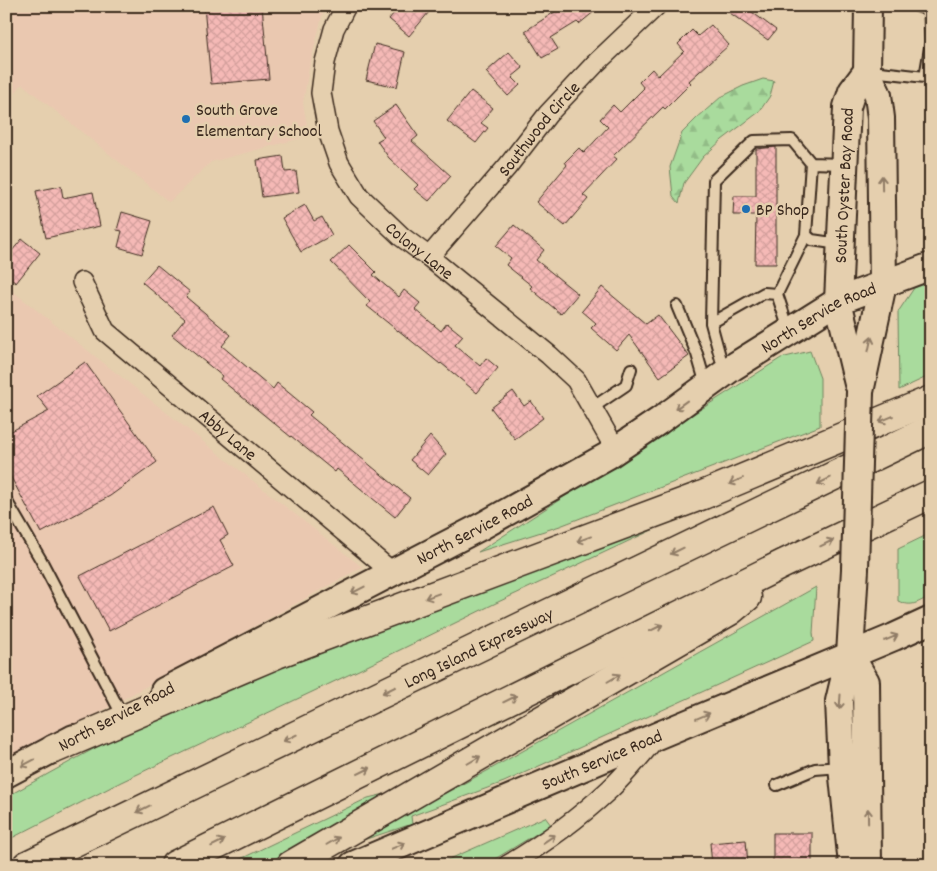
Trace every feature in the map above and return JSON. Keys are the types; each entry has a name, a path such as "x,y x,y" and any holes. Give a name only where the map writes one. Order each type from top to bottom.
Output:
{"highway":[{"path":"54,749 276,654 703,495 931,400"},
{"name":"Long Island Expressway","path":"27,865 931,430"},
{"path":"175,865 783,564 931,494"},
{"path":"290,865 730,611 783,564"}],"main road":[{"name":"South Oyster Bay Road","path":"852,865 842,767 839,701 850,655 856,568 860,392 883,284 881,118 878,95 867,71 868,6"},
{"name":"South Oyster Bay Road","path":"860,392 838,301 847,107 852,91 867,71"},
{"name":"North Service Road","path":"6,774 482,526 607,456 716,380 838,301 931,266"},
{"name":"South Service Road","path":"353,865 931,620"},
{"path":"850,655 866,682 868,865"}],"street":[{"name":"Colony Lane","path":"346,6 334,29 324,69 321,93 328,131 339,163 359,196 402,237 549,355 576,380 616,450"},
{"name":"Southwood Circle","path":"429,258 507,167 548,114 595,64 656,6"},
{"name":"Abby Lane","path":"82,282 105,331 392,572"},
{"path":"508,865 559,832 612,788 658,735"}],"lane":[{"path":"867,71 925,77 931,42 930,10 917,6"},
{"path":"716,380 711,323 714,180 754,141 792,140 811,163 806,235 777,294 790,331"},
{"path":"811,163 844,164"},
{"path":"806,235 812,240 840,244"},
{"path":"711,323 764,293 777,294"},
{"path":"677,306 697,354 716,380"},
{"path":"592,408 626,385 631,369"},
{"path":"6,500 41,560 120,713"},
{"path":"777,785 815,769 842,767"}],"shaded area":[{"name":"South Grove Elementary School","path":"6,6 328,6 323,13 309,68 303,103 309,136 211,162 169,202 22,84 6,105"},
{"path":"6,286 362,567 6,764"}],"green space":[{"path":"763,79 774,81 770,96 759,112 703,157 684,183 679,203 673,196 670,167 682,133 721,97"},
{"path":"931,282 931,375 899,390 898,312 914,288"},
{"path":"810,351 820,378 820,426 560,526 478,552 781,358"},
{"path":"710,503 121,782 6,841 6,797 97,747 248,674"},
{"path":"931,533 931,596 911,604 898,601 898,549"},
{"path":"816,587 814,641 504,782 411,816 412,824 348,845 487,771"},
{"path":"385,794 373,805 263,865 228,865 368,798"},
{"path":"545,817 551,825 485,865 436,865"}],"building":[{"path":"204,6 262,6 269,79 211,84"},
{"path":"400,6 434,6 409,36 389,19"},
{"path":"564,6 601,6 579,24 577,22 551,38 558,49 542,58 525,31"},
{"path":"720,6 744,6 776,30 768,40"},
{"path":"711,25 729,45 689,81 691,83 665,109 663,107 613,156 617,159 583,195 588,199 565,226 536,202 567,165 565,162 579,148 584,153 608,127 600,119 613,105 620,112 644,88 639,82 652,69 658,76 684,51 678,44 692,30 698,36"},
{"path":"375,44 405,52 397,87 366,80"},
{"path":"509,52 523,68 512,77 520,85 508,96 486,72"},
{"path":"471,91 493,108 481,123 488,128 476,143 447,121"},
{"path":"396,105 418,136 412,141 451,176 429,201 414,189 418,185 389,158 377,141 384,137 373,121"},
{"path":"776,147 776,264 755,264 756,215 733,215 734,196 756,196 756,149"},
{"path":"283,156 285,172 296,171 299,192 262,197 257,160"},
{"path":"61,186 63,198 93,192 100,226 46,238 36,191"},
{"path":"305,205 314,221 322,217 332,235 301,252 282,218"},
{"path":"122,212 152,221 142,254 118,247 122,231 117,230"},
{"path":"514,225 544,250 536,260 578,294 561,314 530,288 532,286 506,265 511,258 496,246"},
{"path":"22,239 40,253 16,283 6,275 6,258"},
{"path":"349,245 376,272 373,275 399,297 404,290 420,303 415,309 441,331 447,323 463,336 455,345 480,366 486,358 498,368 477,393 367,306 370,302 331,262"},
{"path":"157,265 190,292 186,297 231,335 222,346 273,389 277,383 312,412 309,415 410,498 395,517 337,469 335,472 291,437 220,379 222,376 172,335 185,319 142,282"},
{"path":"602,287 646,324 658,315 689,356 660,377 629,335 616,350 591,328 596,323 582,311"},
{"path":"85,362 157,462 110,496 41,533 6,468 6,434 49,411 37,396"},
{"path":"513,391 524,406 531,401 543,418 515,439 491,408"},
{"path":"430,436 446,454 428,475 410,460"},
{"path":"214,507 228,535 220,540 234,566 109,631 80,576"},
{"path":"773,833 812,833 812,865 773,865"},
{"path":"746,840 748,865 712,865 710,843"}],"place":[{"name":"South Grove Elementary School","path":"186,119"},
{"name":"BP Shop","path":"746,209"}]}
